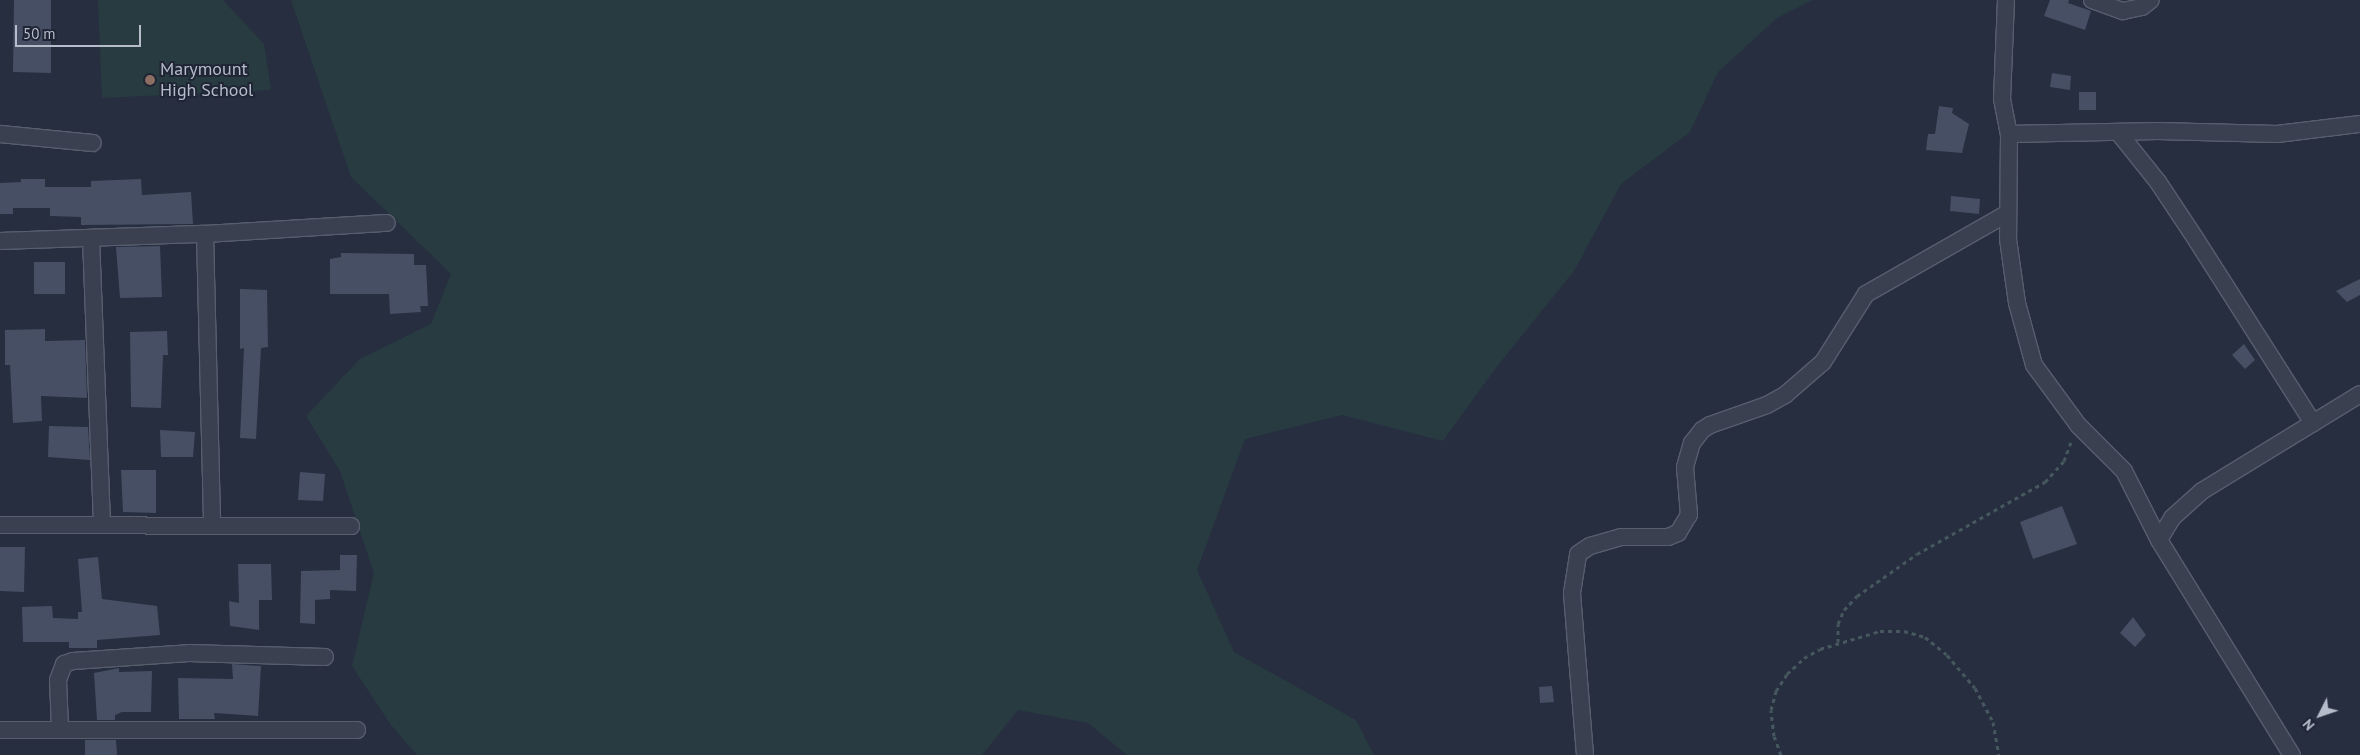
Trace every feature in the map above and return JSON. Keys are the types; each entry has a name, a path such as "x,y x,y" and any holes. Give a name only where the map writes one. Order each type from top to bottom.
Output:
{"street":[{"path":"2006,0 2002,99 2009,134 2006,214 2017,303 2032,358 2052,391 2078,425 2124,471 2159,540 2292,755"},
{"path":"2092,0 2123,11 2142,7 2151,0"},
{"path":"2009,134 2118,132 2277,134 2360,124"},
{"path":"2118,132 2158,182 2197,240 2313,423"},
{"path":"0,134 93,142"},
{"path":"1585,755 1572,593 1578,554 1590,546 1621,537 1668,537 1678,533 1689,515 1684,482 1686,460 1692,443 1702,430 1710,425 1767,406 1785,395 1823,362 1866,294 2006,214"},
{"path":"0,241 205,234 387,223"},
{"path":"205,234 212,523"},
{"path":"92,238 102,524"},
{"path":"2159,540 2186,503 2360,394"},
{"path":"0,525 212,523 351,526"},
{"path":"60,728 58,680 64,664 73,661 189,653 325,657"},
{"path":"0,730 60,728 357,730"}],"path":[{"path":"1838,642 1841,617 1857,596 1917,554 2045,482 2064,461 2078,425"},
{"path":"1781,755 1774,736 1771,710 1776,691 1804,658 1838,642 1880,631 1904,631 1925,637 1947,654 1975,688 1993,722 1999,755"}],"shaded area":[{"path":"98,0 223,0 264,44 271,90 102,98"},
{"path":"291,0 1813,0 1777,18 1718,72 1690,132 1621,184 1574,271 1495,369 1443,441 1342,415 1245,439 1197,570 1234,652 1356,720 1374,755 1127,755 1088,723 1018,710 982,755 417,755 391,725 352,666 374,573 340,471 306,416 360,359 431,324 451,274 351,177"}],"building":[{"path":"14,0 51,0 51,73 13,72"},
{"path":"2050,0 2069,0 2068,3 2091,11 2085,30 2044,16"},
{"path":"2052,73 2071,76 2070,90 2050,87"},
{"path":"2079,92 2096,92 2096,110 2079,110"},
{"path":"1939,106 1953,108 1952,113 1969,124 1962,153 1926,150 1928,134 1935,134"},
{"path":"21,179 45,179 45,187 91,187 91,181 141,179 142,195 191,192 193,224 81,225 81,217 50,216 50,208 13,208 13,214 0,214 0,183 21,182"},
{"path":"1951,196 1980,199 1979,214 1950,211"},
{"path":"160,246 162,297 120,298 116,247"},
{"path":"341,253 414,254 414,265 426,265 428,306 420,306 421,312 390,314 389,294 330,294 330,259 341,257"},
{"path":"34,262 65,262 65,294 34,294"},
{"path":"2360,279 2360,295 2347,302 2336,291"},
{"path":"240,289 267,290 268,347 261,348 256,439 240,438 244,348 240,349"},
{"path":"45,329 45,341 85,340 87,398 41,396 42,421 13,423 10,365 5,365 5,330"},
{"path":"167,331 168,355 163,355 161,408 131,407 130,332"},
{"path":"2244,344 2255,360 2245,369 2232,355"},
{"path":"49,426 88,427 90,460 48,457"},
{"path":"160,430 195,432 193,457 161,457"},
{"path":"121,470 156,470 156,513 123,512"},
{"path":"300,472 325,474 323,501 298,500"},
{"path":"2062,506 2077,544 2033,559 2020,522"},
{"path":"0,547 25,547 24,592 0,591"},
{"path":"340,555 357,555 356,591 330,590 330,599 315,600 315,624 300,623 301,571 340,570"},
{"path":"98,557 102,599 157,606 160,635 97,640 97,648 69,648 69,642 23,642 22,607 52,606 53,618 78,619 78,612 82,612 78,559"},
{"path":"238,564 271,564 272,600 259,600 259,630 230,626 229,601 239,603"},
{"path":"2133,617 2146,635 2135,647 2120,633"},
{"path":"232,664 261,666 258,716 214,713 215,719 179,719 178,678 233,679"},
{"path":"119,668 119,672 152,671 151,712 122,712 115,715 115,720 97,720 94,673"},
{"path":"1552,686 1554,702 1540,703 1539,687"},
{"path":"85,740 116,740 117,755 85,755"}],"place":[{"name":"Marymount High School","path":"150,80"}]}
